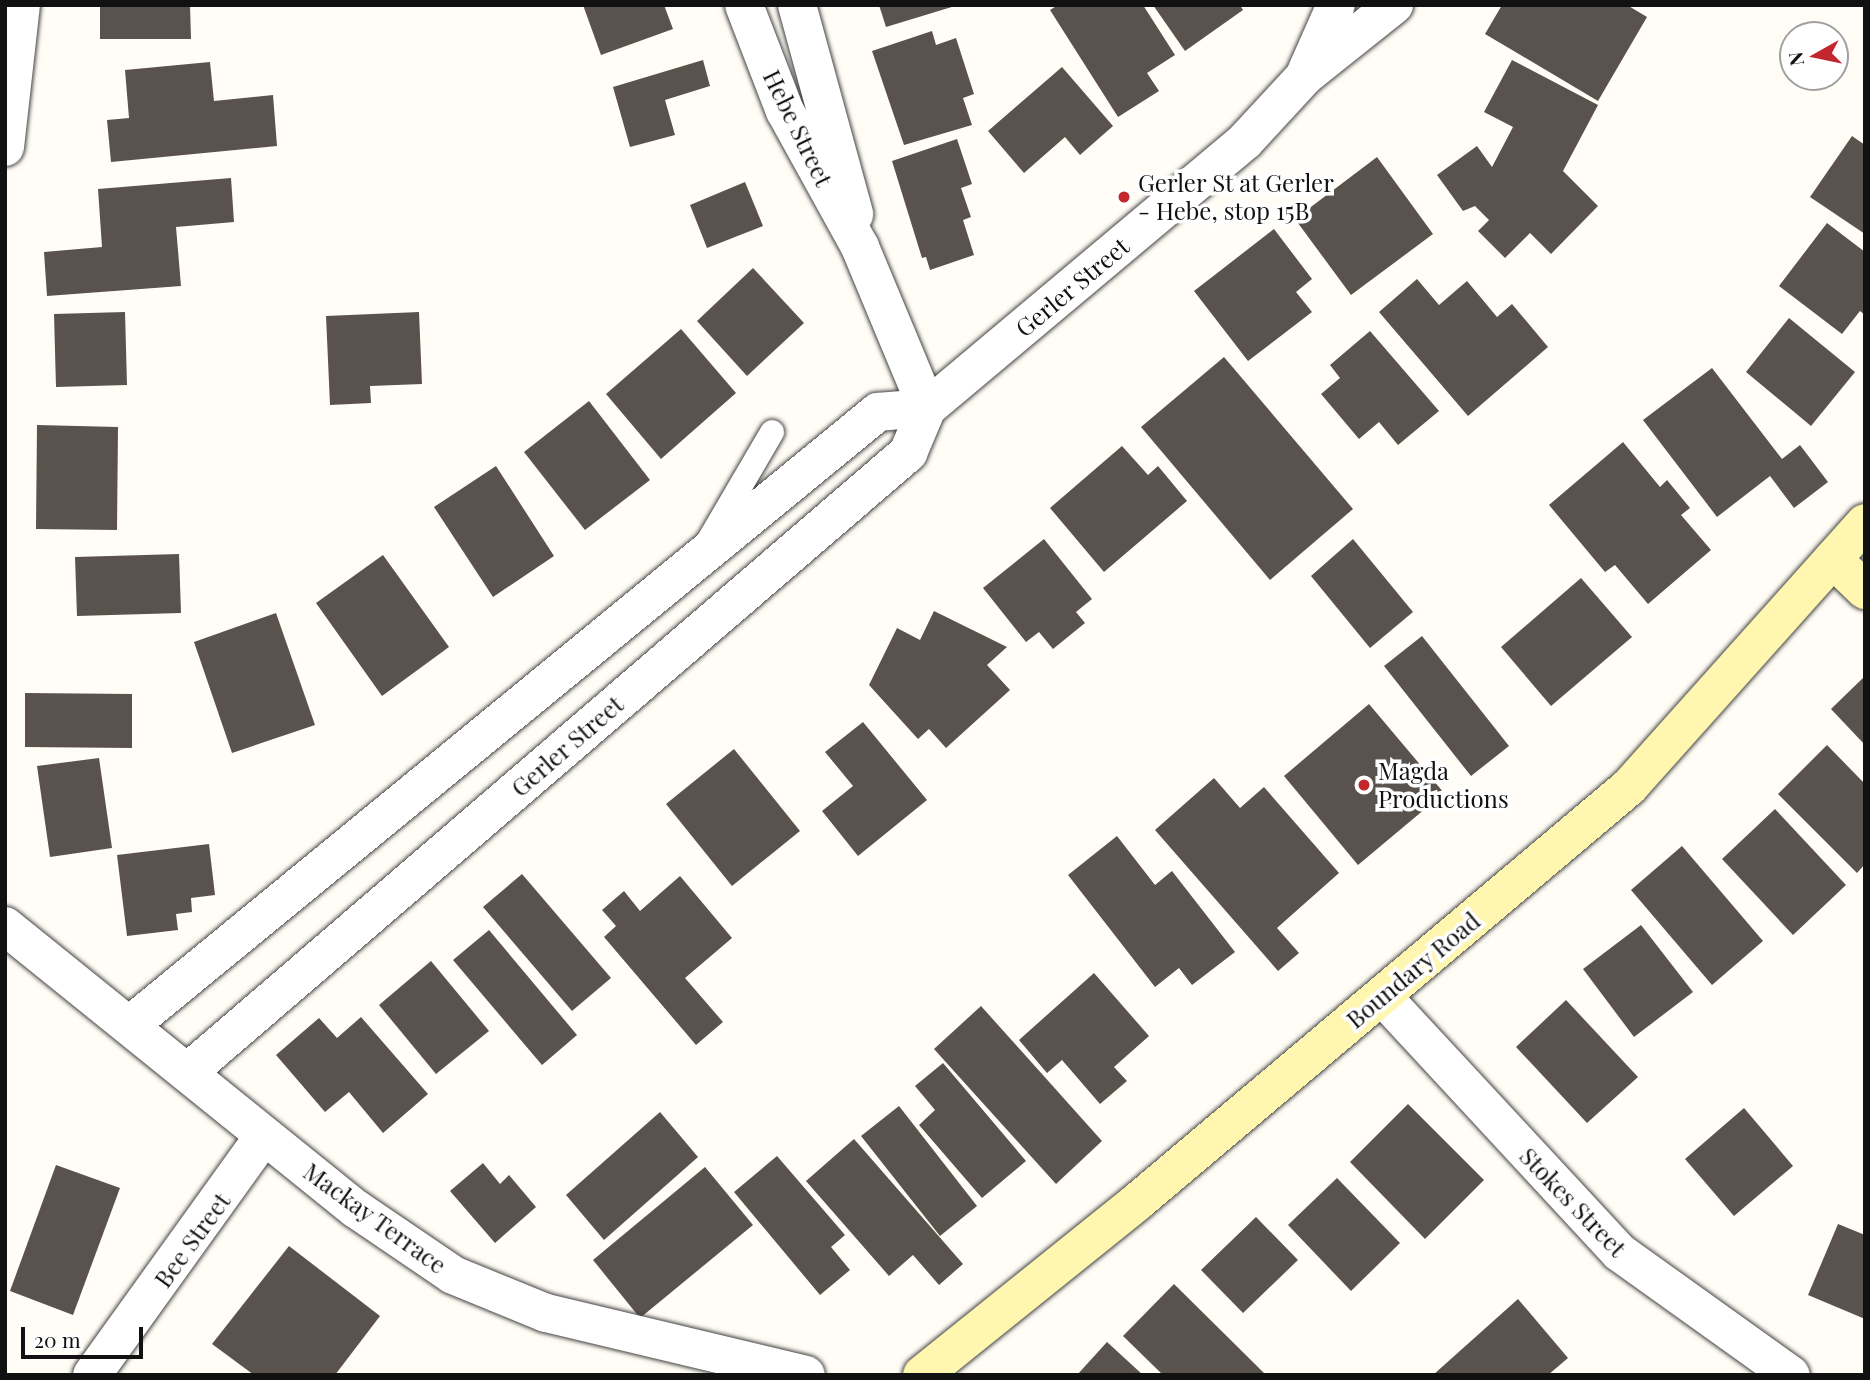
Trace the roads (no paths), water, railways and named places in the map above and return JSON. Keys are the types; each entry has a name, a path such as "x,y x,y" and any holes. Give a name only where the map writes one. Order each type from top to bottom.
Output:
{"main road":[{"name":"Boundary Road","path":"922,1375 1382,996 1629,787 1865,523"},
{"path":"1833,559 1865,590"}],"street":[{"path":"5,148 21,5"},
{"name":"Hebe Street","path":"744,5 785,111 860,247 927,408"},
{"name":"Hebe Street","path":"797,5 843,162 860,247"},
{"name":"Gerler Street","path":"1305,76 1336,5"},
{"name":"Gerler Street","path":"188,1072 908,453 927,408 1245,141 1305,76 1394,5"},
{"path":"130,1025 878,412 927,408"},
{"name":"Mackay Terrace","path":"7,924 264,1136 394,1238 469,1283 546,1313 806,1375"},
{"name":"Stokes Street","path":"1382,996 1619,1252 1791,1375"},
{"name":"Bee Street","path":"92,1375 264,1136"}],"lane":[{"path":"698,559 772,432"}],"place":[{"name":"Gerler St at Gerler - Hebe, stop 15B","path":"1124,197"},
{"name":"Magda Productions","path":"1364,785"}]}
